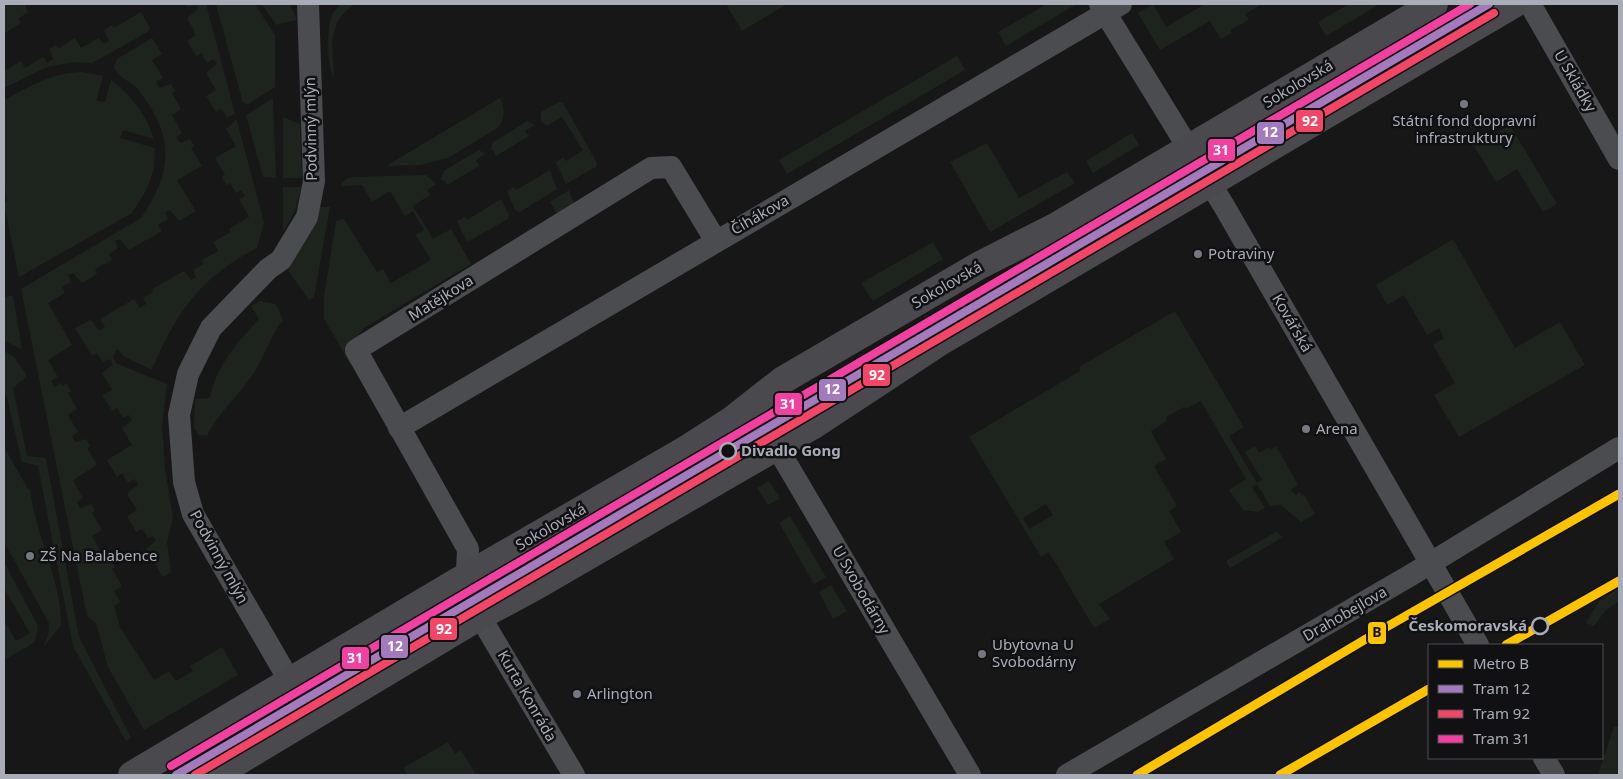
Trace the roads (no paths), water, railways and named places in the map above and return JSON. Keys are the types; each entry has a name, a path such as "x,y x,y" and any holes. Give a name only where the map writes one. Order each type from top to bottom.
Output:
{"main road":[{"name":"Sokolovská","path":"132,775 467,576 682,452 752,405 783,380 980,265 1055,227 1434,4"},
{"path":"215,775 480,616 536,586 812,426 938,343 1514,4"}],"street":[{"name":"Podvinný mlýn","path":"308,4 314,181 307,217 281,260 268,269 211,328 188,374 179,416 184,482 193,514 311,718"},
{"name":"U Skládky","path":"1530,4 1619,159"},
{"name":"Kovářská","path":"1109,7 1477,644"},
{"name":"Čihákova","path":"400,428 1109,7"},
{"name":"Matějkova","path":"467,576 468,549 356,350 650,168 671,167 716,241"},
{"name":"U Svobodárny","path":"752,405 778,446 970,775"},
{"name":"Drahobejlova","path":"1067,775 1430,563 1619,448"},
{"path":"467,576 466,593 480,616"},
{"name":"Kurta Konráda","path":"480,616 574,775"},
{"path":"1545,759 1554,775"}],"metro line":[{"name":"B","path":"1137,775 1376,633 1619,494"},
{"name":"B","path":"1508,644 1619,581"},
{"name":"B","path":"1280,775 1428,690"}],"tram line":[{"name":"31","path":"171,766 1470,4"},
{"name":"12","path":"176,775 1489,4"},
{"name":"92","path":"195,775 1494,13"}],"place":[{"name":"Státní fond dopravní infrastruktury","path":"1464,104"},
{"name":"Potraviny","path":"1198,254"},
{"name":"Arena","path":"1306,429"},
{"name":"Divadlo Gong","path":"728,451"},
{"name":"ZŠ Na Balabence","path":"30,556"},
{"name":"Českomoravská","path":"1540,626"},
{"name":"Ubytovna U Svobodárny","path":"982,654"},
{"name":"Arlington","path":"577,694"}]}
